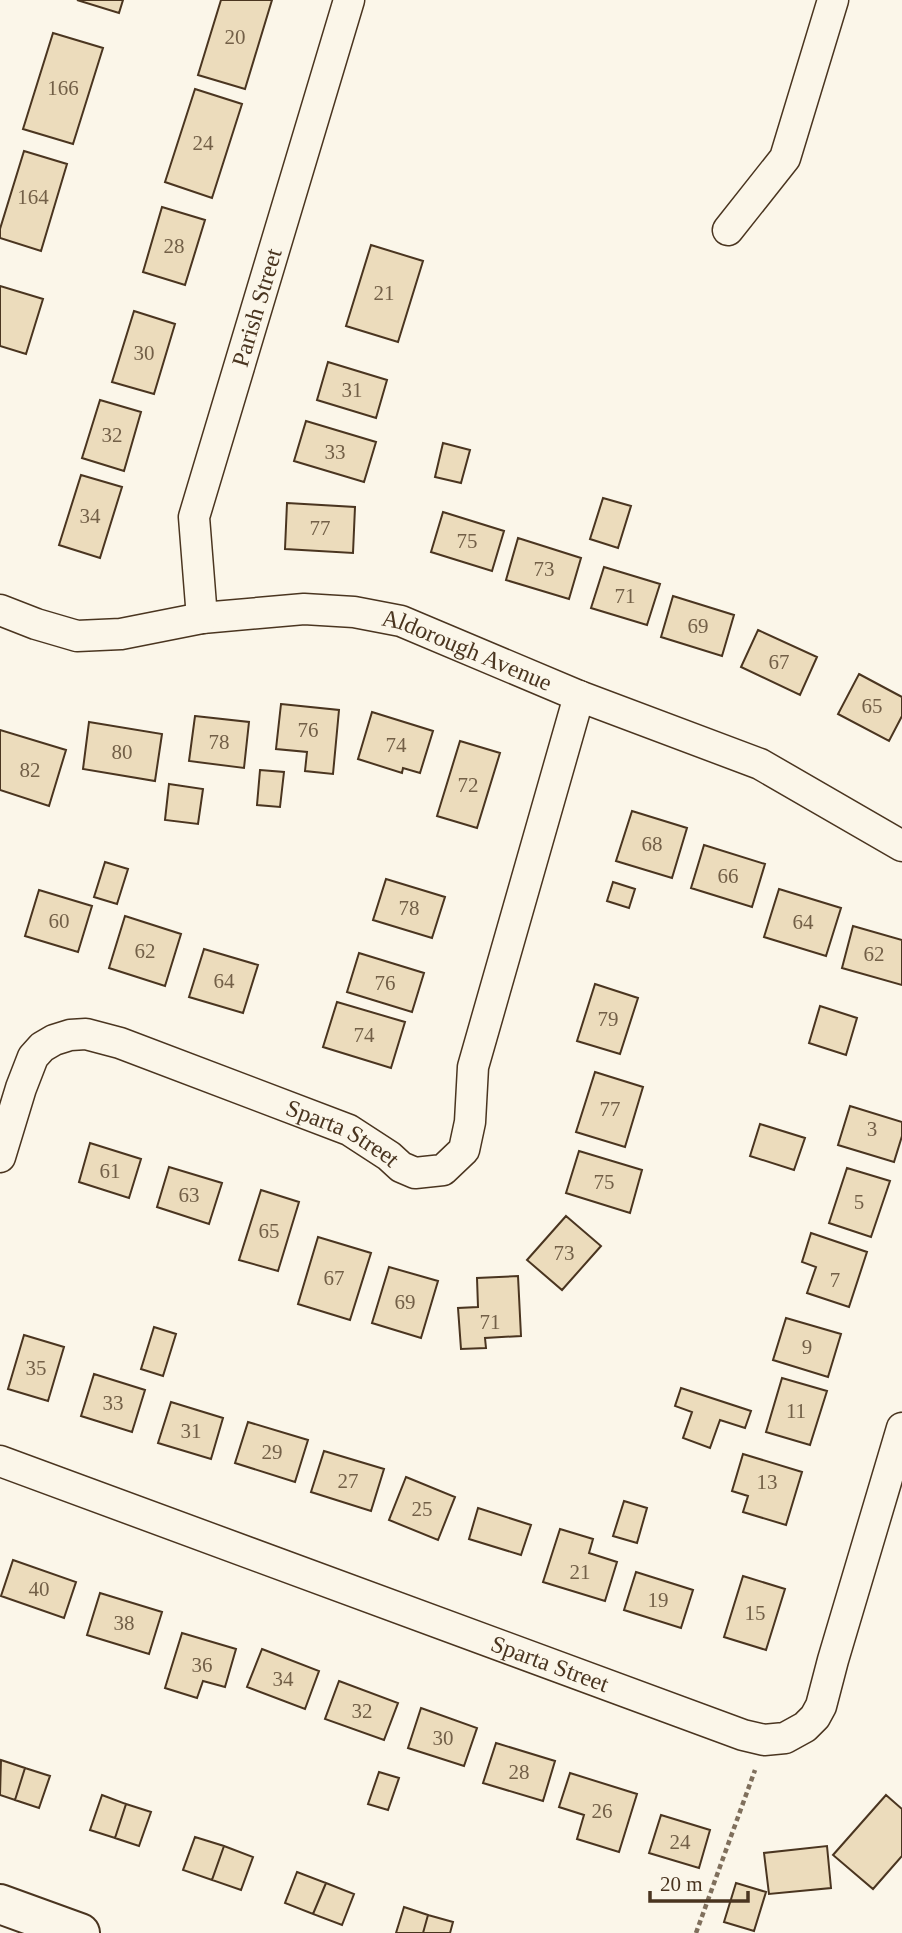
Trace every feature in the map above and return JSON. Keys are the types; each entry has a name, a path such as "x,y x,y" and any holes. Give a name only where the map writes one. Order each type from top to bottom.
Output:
{"main road":[{"path":"0,1904 37,1926 80,1933"}],"street":[{"name":"Parish Street","path":"202,618 194,517 349,0"},
{"path":"728,230 785,158 833,0"},
{"name":"Aldorough Avenue","path":"0,610 77,636 121,634 202,618 304,609 355,611 401,621 579,696 760,764 902,846"},
{"name":"Sparta Street","path":"0,1157 33,1057 42,1047 54,1040 86,1034 120,1043 349,1130 401,1167 415,1173 443,1170 464,1150 470,1122 473,1067 579,696"},
{"name":"Sparta Street","path":"0,1461 743,1735 764,1740 785,1738 805,1727 821,1706 902,1428"}],"path":[{"path":"696,1933 755,1770"}],"building":[{"path":"77,0 123,0 119,13"},
{"path":"221,0 272,0 245,89 198,75"},
{"path":"53,33 103,48 73,144 23,129"},
{"path":"195,89 242,104 212,198 165,182"},
{"path":"24,151 67,164 41,251 0,238 0,229"},
{"path":"162,207 205,220 185,285 143,272"},
{"path":"371,245 423,261 398,342 346,326"},
{"path":"0,286 43,299 26,354 0,346"},
{"path":"134,311 175,324 154,394 112,382"},
{"path":"328,362 387,380 376,418 317,400"},
{"path":"100,400 141,412 124,471 82,458"},
{"path":"306,421 376,442 364,482 294,461"},
{"path":"443,443 470,450 461,483 435,477"},
{"path":"81,475 122,487 100,558 59,545"},
{"path":"603,498 631,506 618,548 590,539"},
{"path":"287,503 355,507 353,553 285,549"},
{"path":"443,512 504,531 492,571 431,552"},
{"path":"518,538 581,558 569,599 506,580"},
{"path":"604,567 660,584 647,625 591,608"},
{"path":"673,596 734,615 722,656 661,637"},
{"path":"758,630 817,657 800,695 741,667"},
{"path":"859,674 902,697 902,716 889,741 838,714"},
{"path":"281,704 339,710 333,774 305,771 307,752 276,749"},
{"path":"372,712 433,731 420,773 403,768 402,773 358,759"},
{"path":"195,716 249,722 244,768 189,761"},
{"path":"89,722 162,734 155,781 83,769"},
{"path":"0,730 66,750 49,806 0,790"},
{"path":"460,741 500,753 477,828 437,816"},
{"path":"260,770 284,772 280,807 257,805"},
{"path":"169,784 203,789 198,824 165,820"},
{"path":"632,811 687,828 672,878 616,861"},
{"path":"704,845 765,864 752,907 691,888"},
{"path":"105,862 128,869 117,904 94,897"},
{"path":"386,879 445,897 432,938 373,920"},
{"path":"613,882 635,889 629,908 607,901"},
{"path":"779,889 841,908 826,956 764,937"},
{"path":"39,890 92,906 78,952 25,936"},
{"path":"125,916 181,934 165,986 109,968"},
{"path":"853,926 902,940 902,985 842,968"},
{"path":"204,949 258,965 243,1013 189,997"},
{"path":"359,953 424,973 412,1012 347,992"},
{"path":"595,984 638,998 620,1054 577,1041"},
{"path":"337,1002 405,1022 391,1068 323,1047"},
{"path":"820,1006 857,1018 846,1055 809,1043"},
{"path":"595,1072 643,1087 625,1147 576,1132"},
{"path":"850,1106 902,1122 902,1136 894,1162 838,1145"},
{"path":"760,1124 805,1138 794,1170 750,1156"},
{"path":"90,1143 141,1159 129,1198 79,1182"},
{"path":"579,1151 642,1170 630,1213 566,1193"},
{"path":"169,1167 222,1183 209,1224 157,1207"},
{"path":"847,1168 890,1181 871,1237 829,1223"},
{"path":"261,1190 299,1202 278,1271 239,1260"},
{"path":"566,1216 601,1246 562,1290 527,1260"},
{"path":"811,1233 867,1252 849,1307 807,1293 816,1267 802,1262"},
{"path":"318,1237 371,1253 350,1320 298,1304"},
{"path":"389,1267 438,1281 421,1338 372,1323"},
{"path":"518,1276 521,1336 485,1338 486,1348 461,1349 458,1308 478,1307 477,1278"},
{"path":"786,1318 841,1334 828,1377 773,1360"},
{"path":"154,1327 176,1334 163,1376 141,1369"},
{"path":"24,1335 64,1347 48,1401 8,1389"},
{"path":"94,1374 145,1390 132,1432 81,1416"},
{"path":"782,1378 827,1391 810,1445 766,1432"},
{"path":"681,1388 751,1411 745,1428 720,1420 710,1448 683,1438 692,1412 675,1406"},
{"path":"171,1402 223,1418 211,1459 158,1443"},
{"path":"248,1422 308,1440 295,1482 235,1463"},
{"path":"324,1451 384,1469 371,1511 311,1492"},
{"path":"743,1454 802,1472 786,1525 743,1512 748,1496 732,1491"},
{"path":"406,1477 455,1497 438,1540 389,1520"},
{"path":"624,1501 647,1508 637,1543 613,1536"},
{"path":"478,1508 531,1525 521,1555 469,1539"},
{"path":"560,1529 593,1539 589,1553 617,1562 605,1601 543,1582"},
{"path":"13,1560 76,1582 64,1618 1,1596"},
{"path":"636,1572 693,1590 681,1628 624,1610"},
{"path":"743,1576 785,1589 766,1650 724,1637"},
{"path":"100,1593 162,1612 149,1654 87,1635"},
{"path":"182,1633 236,1649 225,1687 203,1681 197,1698 165,1688"},
{"path":"262,1649 319,1671 305,1709 247,1687"},
{"path":"339,1681 398,1703 384,1740 325,1719"},
{"path":"421,1708 477,1728 464,1766 408,1748"},
{"path":"496,1743 555,1761 543,1801 483,1783"},
{"path":"1,1760 25,1768 15,1800 0,1795"},
{"path":"25,1768 50,1776 39,1808 15,1800"},
{"path":"379,1772 399,1778 388,1810 368,1804"},
{"path":"570,1773 637,1794 619,1852 577,1839 584,1815 559,1807"},
{"path":"102,1795 126,1804 115,1838 90,1830"},
{"path":"886,1795 902,1809 902,1856 873,1889 833,1855"},
{"path":"126,1804 151,1812 139,1846 115,1838"},
{"path":"661,1815 710,1830 699,1868 649,1853"},
{"path":"195,1837 224,1846 212,1880 183,1870"},
{"path":"224,1846 253,1857 241,1890 212,1880"},
{"path":"827,1846 831,1888 769,1894 764,1853"},
{"path":"297,1872 326,1883 313,1914 285,1903"},
{"path":"326,1883 354,1894 342,1925 313,1914"},
{"path":"736,1883 766,1892 754,1931 724,1922"},
{"path":"404,1907 428,1915 423,1933 396,1933"},
{"path":"428,1915 453,1922 450,1933 423,1933"}]}
